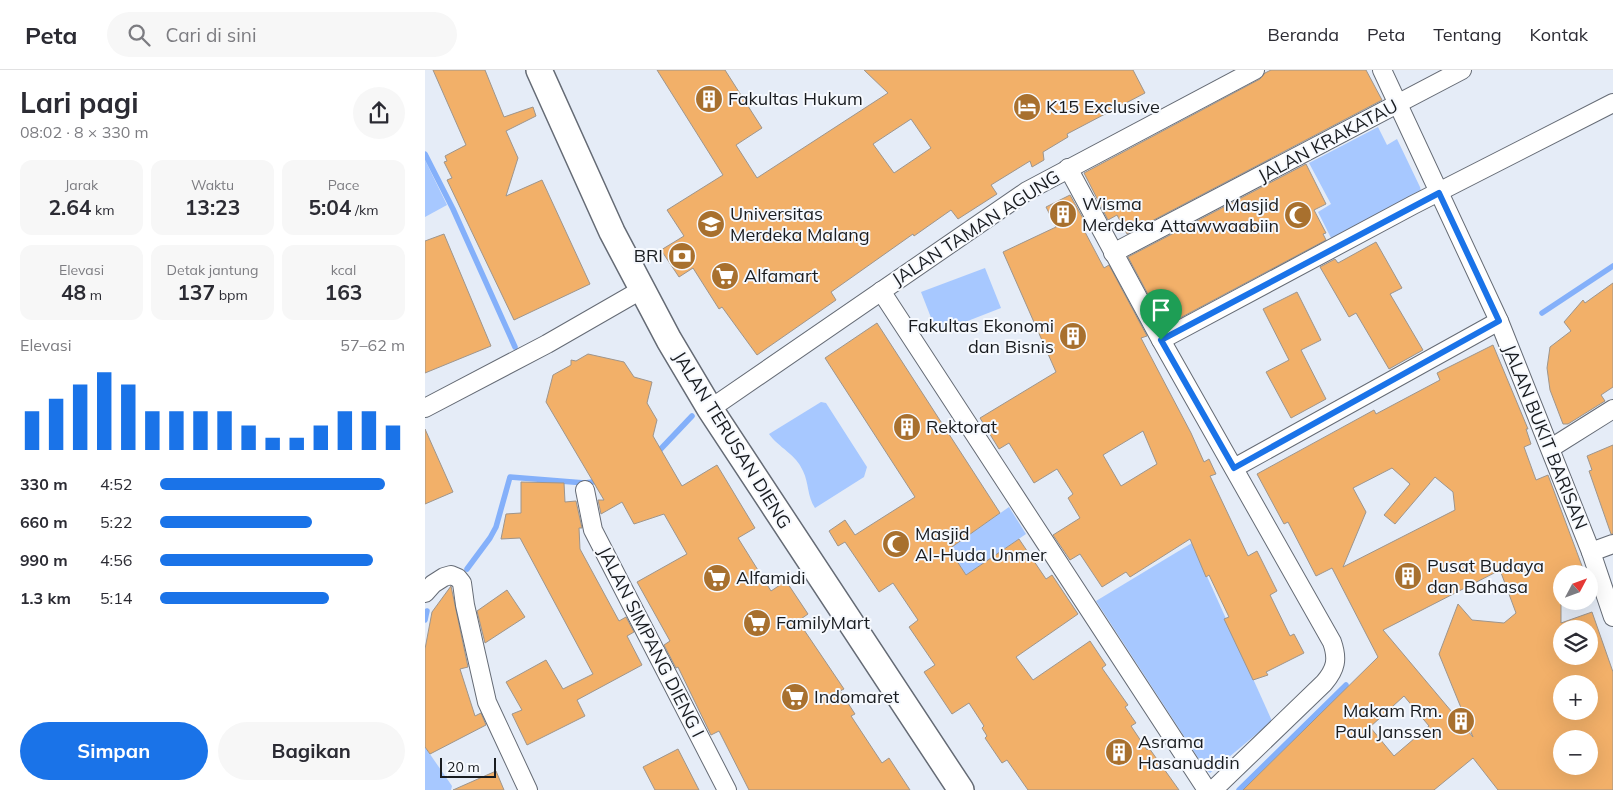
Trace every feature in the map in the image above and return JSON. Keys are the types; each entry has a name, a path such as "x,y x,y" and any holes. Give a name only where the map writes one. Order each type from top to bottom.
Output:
{"street":[{"name":"JALAN TERUSAN DIENG","path":"539,70 612,232 641,290 710,409 961,790"},
{"name":"JALAN TAMAN AGUNG","path":"710,409 1027,191 1226,77 1255,70"},
{"name":"JALAN BUKIT BARISAN","path":"1382,70 1499,321 1551,448 1591,552 1613,616"},
{"name":"JALAN KRAKATAU","path":"1113,252 1462,70"},
{"path":"1161,340 1613,103"},
{"path":"1069,168 1161,340 1332,642 1337,655 1333,673 1324,683 1213,790"},
{"path":"425,408 547,344 641,290"},
{"path":"881,291 1207,790"},
{"path":"1234,468 1499,321"},
{"path":"1551,448 1613,409"},
{"name":"JALAN SIMPANG DIENG I","path":"585,490 593,530 727,790"},
{"path":"1591,552 1613,544"},
{"path":"425,593 433,584 451,575 458,578 462,583 465,605 487,702 529,790"}],"shaded area":[{"path":"1378,127 1387,145 1397,139 1421,191 1332,240 1318,212 1331,204 1309,163"},
{"path":"425,160 447,205 425,217"},
{"path":"985,268 1001,308 937,333 921,292"},
{"path":"821,402 826,403 867,467 864,477 815,508 800,465 769,434"},
{"path":"1009,507 1026,534 966,575 949,549"},
{"path":"1192,543 1272,721 1210,773 1206,770 1096,601"},
{"path":"425,747 452,786 451,790 425,790"}],"building":[{"path":"433,70 485,70 504,117 533,107 536,116 506,131 518,158 506,196 542,180 590,284 514,320 447,180 452,178 444,162 447,161 445,156 466,145"},
{"path":"657,70 725,70 762,128 736,145 757,178 888,93 864,70 1133,70 1145,93 1067,134 1068,137 1043,152 1044,160 1032,167 1030,161 991,185 997,194 958,219 951,210 914,236 913,234 831,292 836,300 757,355 722,307 719,309 693,268 679,277 661,250 684,236 667,210 723,175","holes":["911,119 931,148 894,173 873,144"]},
{"path":"1271,70 1366,70 1382,100 1127,234 1117,215 1108,220 1084,173 1260,79"},
{"path":"1306,164 1326,204 1314,210 1326,233 1323,234 1326,240 1165,326 1128,257"},
{"path":"1070,195 1089,229 1085,232 1104,268 1109,265 1147,336 1141,338 1191,433 1204,462 1209,459 1216,474 1210,476 1248,556 1257,551 1277,591 1270,595 1290,636 1294,634 1304,653 1266,672 1268,675 1253,680 1224,619 1229,617 1209,575 1206,577 1190,539 1130,577 1126,572 1102,587 1080,554 1070,560 1053,535 1080,518 1068,498 1073,494 1057,469 1034,483 1009,443 999,449 980,418 1056,372 1003,252 1056,227 1046,207","holes":["1143,431 1157,464 1121,486 1103,455"]},
{"path":"444,234 491,346 425,373 425,241"},
{"path":"1376,242 1402,288 1390,294 1423,350 1389,369 1356,313 1349,317 1320,267 1335,259 1338,263"},
{"path":"1613,283 1613,387 1601,395 1605,401 1568,424 1563,424 1550,390 1547,368 1550,347 1571,331 1564,322 1583,300 1585,303"},
{"path":"1297,292 1321,340 1301,350 1326,399 1291,418 1266,372 1289,360 1263,309"},
{"path":"877,323 1000,513 949,549 966,575 1019,539 1046,579 1052,575 1078,614 1016,657 1033,680 1090,641 1106,665 1102,668 1128,705 1125,707 1136,723 1131,726 1147,750 1149,748 1179,790 1028,790 1007,760 1002,763 985,738 987,736 982,728 984,726 969,703 952,714 924,672 935,665 909,627 918,620 893,583 879,592 845,542 838,546 829,531 845,520 855,535 915,497 825,358"},
{"path":"1493,345 1528,429 1526,429 1531,444 1524,447 1536,480 1548,475 1582,565 1553,565 1553,610 1561,610 1561,620 1553,620 1553,665 1598,665 1598,629 1613,672 1613,790 1498,790 1473,758 1434,790 1243,790 1378,657 1332,568 1316,576 1288,522 1284,524 1257,474 1374,410 1376,414 1440,380 1437,373","holes":["1392,468 1410,484 1384,515 1395,524 1435,477 1453,492 1455,510 1343,567 1366,512 1353,488","1500,570 1516,613 1504,623 1472,620 1458,604 1439,654 1473,737 1383,630","1404,696 1429,726 1394,756 1370,727"]},
{"path":"588,354 624,362 634,377 652,382 647,403 657,420 653,436 682,486 717,465 755,528 738,538 771,591 786,581 808,614 798,621 844,689 840,691 855,714 851,716 882,763 889,758 910,790 749,790 719,731 711,735 678,667 676,668 664,645 670,641 637,582 687,554 664,514 634,524 622,502 601,514 598,500 604,500 546,402 553,375 571,365 571,360 576,361"},
{"path":"425,429 453,492 425,504"},
{"path":"1613,445 1613,534 1611,534 1589,471 1592,470 1587,456"},
{"path":"521,482 564,483 565,502 576,501 582,528 579,528 580,549 619,621 626,617 634,632 627,636 642,665 577,700 585,716 527,745 512,714 522,710 506,682 546,660 563,689 593,674 520,538 501,539 506,514 521,513"},
{"path":"451,586 468,667 460,669 475,716 481,713 486,725 430,754 425,747 425,649 432,612"},
{"path":"507,590 525,617 485,643 477,611"},
{"path":"1592,612 1595,620 1569,620"},
{"path":"678,749 699,790 655,790 643,767"},
{"path":"496,771 504,790 453,790"}],"waterway":[{"path":"425,154 453,209 515,347"},
{"path":"1542,313 1613,266"},
{"path":"656,454 692,416"},
{"path":"467,569 496,527 510,477 585,483 599,481"},
{"path":"425,620 427,611"},
{"path":"1239,790 1346,685"}],"place":[{"name":"Fakultas Hukum","path":"709,99"},
{"name":"K15 Exclusive","path":"1027,107"},
{"name":"Wisma Merdeka","path":"1063,214"},
{"name":"Masjid Attawwaabiin","path":"1298,215"},
{"name":"Universitas Merdeka Malang","path":"711,224"},
{"name":"BRI","path":"682,256"},
{"name":"Alfamart","path":"725,276"},
{"name":"Fakultas Ekonomi dan Bisnis","path":"1073,336"},
{"name":"Rektorat","path":"907,427"},
{"name":"Masjid Al-Huda Unmer","path":"896,544"},
{"name":"Pusat Budaya dan Bahasa","path":"1408,576"},
{"name":"Alfamidi","path":"717,578"},
{"name":"FamilyMart","path":"757,623"},
{"name":"Indomaret","path":"795,697"},
{"name":"Makam Rm. Paul Janssen","path":"1461,721"},
{"name":"Asrama Hasanuddin","path":"1119,752"}],"route":[{"path":"1439,193 1499,321 1234,468 1161,340 1413,205 1439,193"}]}
